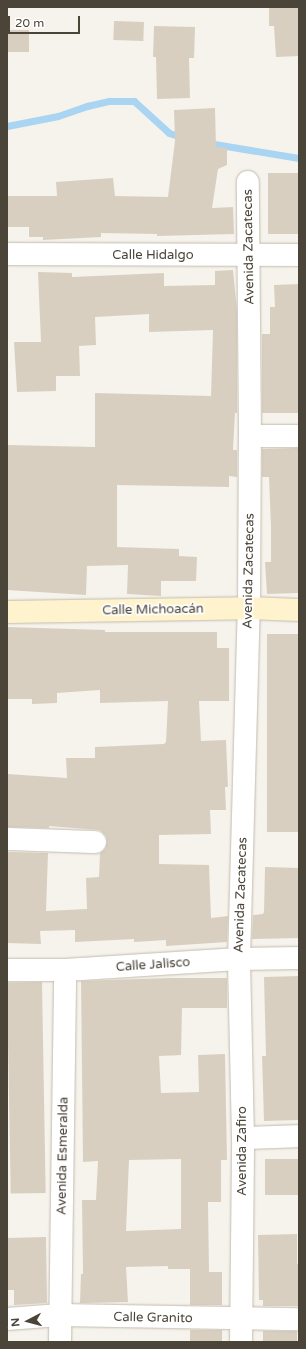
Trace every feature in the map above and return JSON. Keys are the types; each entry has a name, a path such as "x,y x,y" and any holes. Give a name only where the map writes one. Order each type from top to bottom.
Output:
{"street":[{"name":"Avenida Zacatecas","path":"239,959 249,608 250,436 248,182"},
{"name":"Calle Hidalgo","path":"7,254 299,255"},
{"path":"250,436 299,436"},
{"name":"Calle Michoacán","path":"7,612 249,608 299,610"},
{"path":"7,839 95,842"},
{"name":"Calle Jalisco","path":"7,970 65,970 239,959 299,958"},
{"name":"Avenida Zafiro","path":"239,959 243,1138 241,1342"},
{"name":"Avenida Esmeralda","path":"60,1342 65,970"},
{"path":"243,1138 299,1136"},
{"name":"Calle Granito","path":"7,1319 60,1316 241,1320 299,1319"}],"building":[{"path":"269,7 299,7 299,56 276,57 274,26 269,26"},
{"path":"114,21 144,22 143,41 113,40"},
{"path":"154,26 195,27 194,58 189,58 190,98 157,99 156,57 153,57"},
{"path":"7,30 29,30 29,52 7,52"},
{"path":"215,108 216,147 227,148 227,165 218,169 212,208 233,207 234,234 157,236 157,234 101,233 101,237 43,240 43,237 29,237 29,227 7,227 7,196 57,196 56,182 113,178 115,196 168,197 175,141 174,110"},
{"path":"268,173 299,173 299,234 268,234"},
{"path":"233,270 237,311 237,413 235,413 233,450 237,450 237,477 229,476 229,487 117,485 117,547 179,549 179,556 197,557 196,581 161,581 161,596 127,594 128,565 87,566 86,595 7,590 8,445 95,447 95,393 211,396 213,330 149,332 149,314 95,317 96,345 79,346 80,376 56,376 56,391 17,392 14,342 41,342 38,272 72,273 72,277 164,273 164,286 215,285 215,271"},
{"path":"299,284 299,413 262,413 262,334 270,334 270,307 275,307 274,285"},
{"path":"299,448 299,593 267,594 265,562 271,562 271,527 269,477 262,477 262,449"},
{"path":"7,627 105,630 105,632 217,632 217,648 229,648 229,701 199,701 201,741 226,740 228,787 225,787 226,810 210,810 211,834 159,835 159,864 209,865 211,918 228,916 227,942 166,946 166,940 134,942 134,939 75,942 75,930 40,931 41,944 7,943 7,852 48,853 46,911 87,909 86,878 99,877 100,853 105,849 107,842 106,836 100,830 49,826 49,828 7,827 7,774 67,778 66,758 95,758 95,747 164,744 166,742 168,701 100,703 100,690 57,693 57,703 32,704 32,699 7,699"},
{"path":"267,634 299,634 299,832 267,832"},
{"path":"265,867 299,868 299,938 252,939 253,915 263,914 264,912"},
{"path":"299,976 299,1120 264,1121 262,1056 266,1056 264,977"},
{"path":"227,978 227,1008 182,1008 181,1055 159,1056 161,1093 199,1092 198,1055 225,1054 227,1160 221,1160 221,1202 208,1202 209,1272 222,1272 222,1305 190,1305 190,1269 168,1269 168,1266 126,1267 128,1302 80,1303 81,1274 83,1274 82,1200 96,1200 98,1161 83,1162 81,981","holes":["181,1159 181,1229 126,1231 129,1160"]},
{"path":"42,982 46,1193 11,1194 7,983"},
{"path":"265,1159 299,1159 299,1195 265,1195"},
{"path":"297,1234 297,1264 299,1264 298,1306 263,1306 263,1300 259,1300 258,1235"},
{"path":"46,1237 47,1303 14,1305 14,1290 7,1290 7,1238"},
{"path":"190,1330 222,1330 222,1342 190,1342"},
{"path":"263,1331 297,1331 297,1342 263,1342"}],"waterway":[{"path":"7,126 58,116 87,106 109,101 134,101 169,133 184,138"},
{"path":"208,143 299,158"}]}
